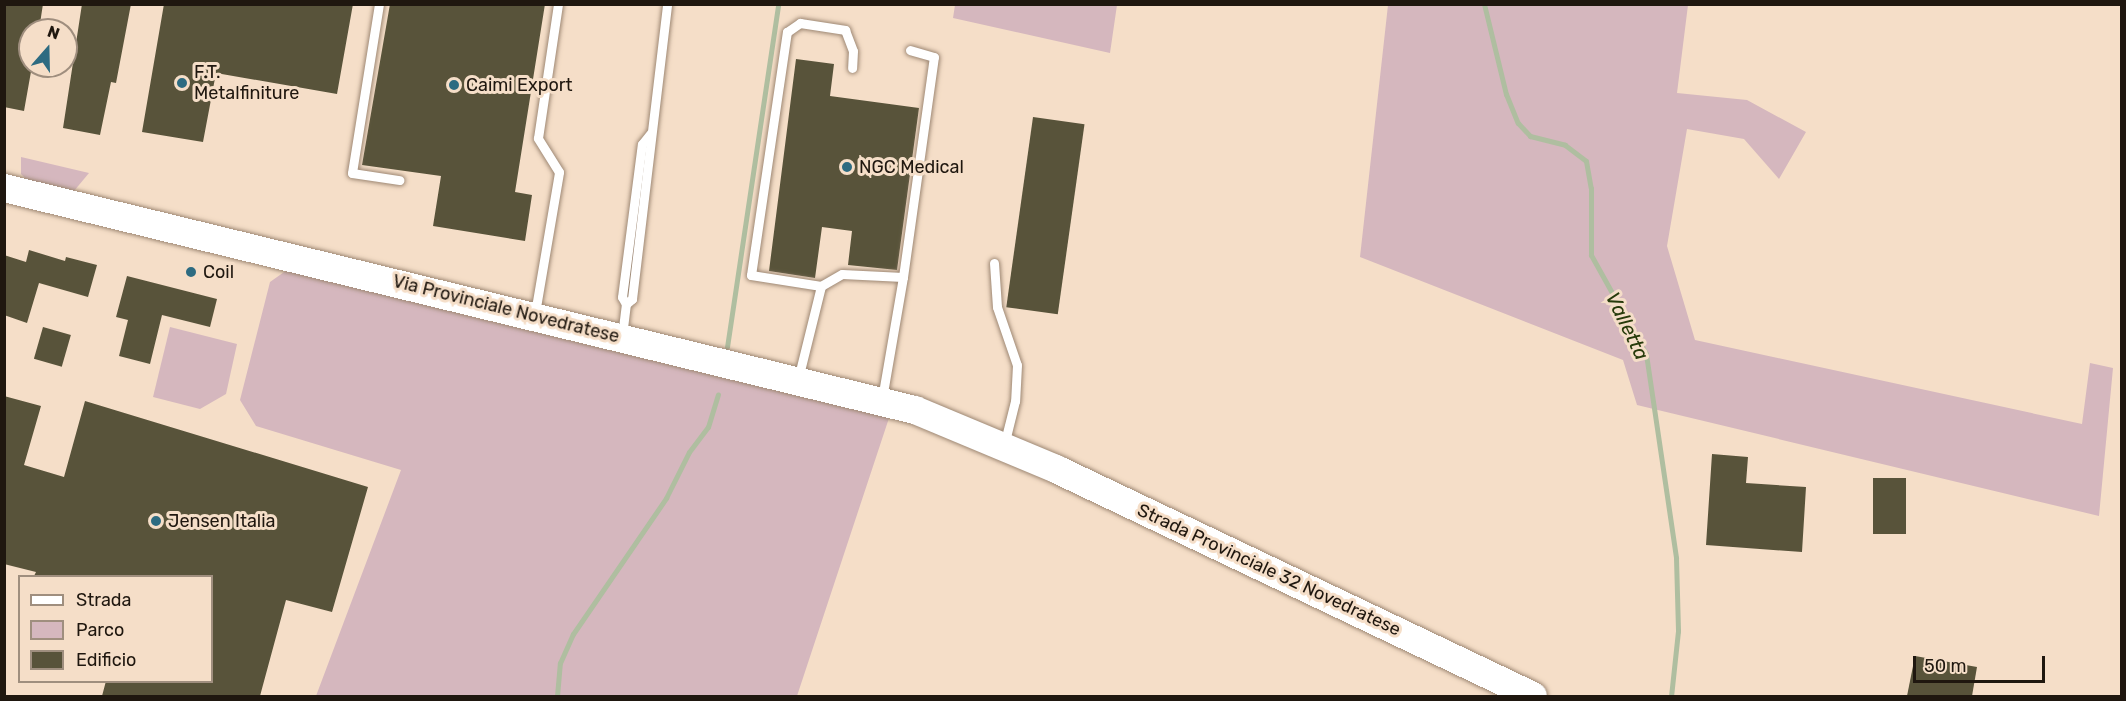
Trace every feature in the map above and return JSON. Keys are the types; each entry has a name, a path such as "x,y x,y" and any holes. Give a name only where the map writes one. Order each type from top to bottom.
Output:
{"main road":[{"name":"Via Provinciale Novedratese","path":"4,188 798,379 882,401 1003,446"},
{"name":"Strada Provinciale 32 Novedratese","path":"1003,446 1533,696"}],"lane":[{"path":"379,4 352,173 399,180"},
{"path":"535,316 559,172 538,138 558,4"},
{"path":"622,337 626,304 632,299 667,4"},
{"path":"852,68 853,51 845,30 800,23 787,32 752,275 821,286 842,274 903,277"},
{"path":"882,401 903,277 934,57 910,50"},
{"path":"994,263 998,307 1017,365 1015,401 1003,446"},
{"path":"798,379 821,286"}],"green space":[{"path":"955,4 1117,5 1110,53 953,18"},
{"path":"1388,5 1688,5 1677,93 1747,100 1806,132 1779,179 1744,139 1687,129 1667,246 1695,340 2082,424 2090,363 2113,368 2099,516 1637,405 1623,360 1360,257"},
{"path":"21,157 89,173 74,191 27,180 21,174"},
{"path":"287,270 389,290 461,314 889,418 797,696 316,696 401,470 256,426 240,400 270,282"},
{"path":"170,327 237,344 226,394 200,409 153,397"}],"building":[{"path":"4,4 43,4 41,18 18,18 18,78 30,78 24,111 4,107"},
{"path":"82,4 131,4 116,83 111,82 100,135 63,128 71,78 78,78 78,30"},
{"name":"F.T. Metalfiniture","path":"164,4 353,4 337,94 216,73 203,142 142,132"},
{"name":"Caimi Export","path":"390,4 545,4 515,192 532,195 525,241 433,226 441,176 362,165"},
{"name":"NGC Medical","path":"796,59 834,64 830,96 919,108 897,270 848,265 852,231 822,227 815,278 769,271"},
{"path":"1033,117 1084,124 1058,314 1006,307"},
{"path":"29,250 65,261 66,257 97,265 88,297 39,283 27,323 4,315 4,255 26,262"},
{"path":"127,276 217,299 210,327 162,315 150,364 119,356 128,320 116,317"},
{"path":"43,327 71,335 62,367 34,359"},
{"name":"Jensen Italia","path":"4,396 41,406 24,465 64,477 85,401 368,487 332,612 286,600 260,696 102,696 105,683 213,683 213,575 34,575 36,572 4,564"},
{"path":"1712,454 1748,457 1746,483 1806,487 1802,552 1706,545"},
{"path":"1873,478 1906,478 1906,534 1873,534"},
{"path":"1915,656 1977,667 1972,696 1907,696"}],"waterway":[{"path":"727,347 778,4"},
{"name":"Valletta","path":"1484,4 1506,94 1518,123 1530,136 1565,145 1586,161 1591,188 1591,255 1646,354 1676,558 1678,631 1671,696"},
{"path":"557,696 560,663 573,634 666,498 689,452 708,427 718,394"}],"place":[{"name":"F.T. Metalfiniture","path":"182,83"},
{"name":"Caimi Export","path":"454,85"},
{"name":"NGC Medical","path":"847,167"},
{"name":"Coil","path":"191,272"},
{"name":"Jensen Italia","path":"156,521"}]}
